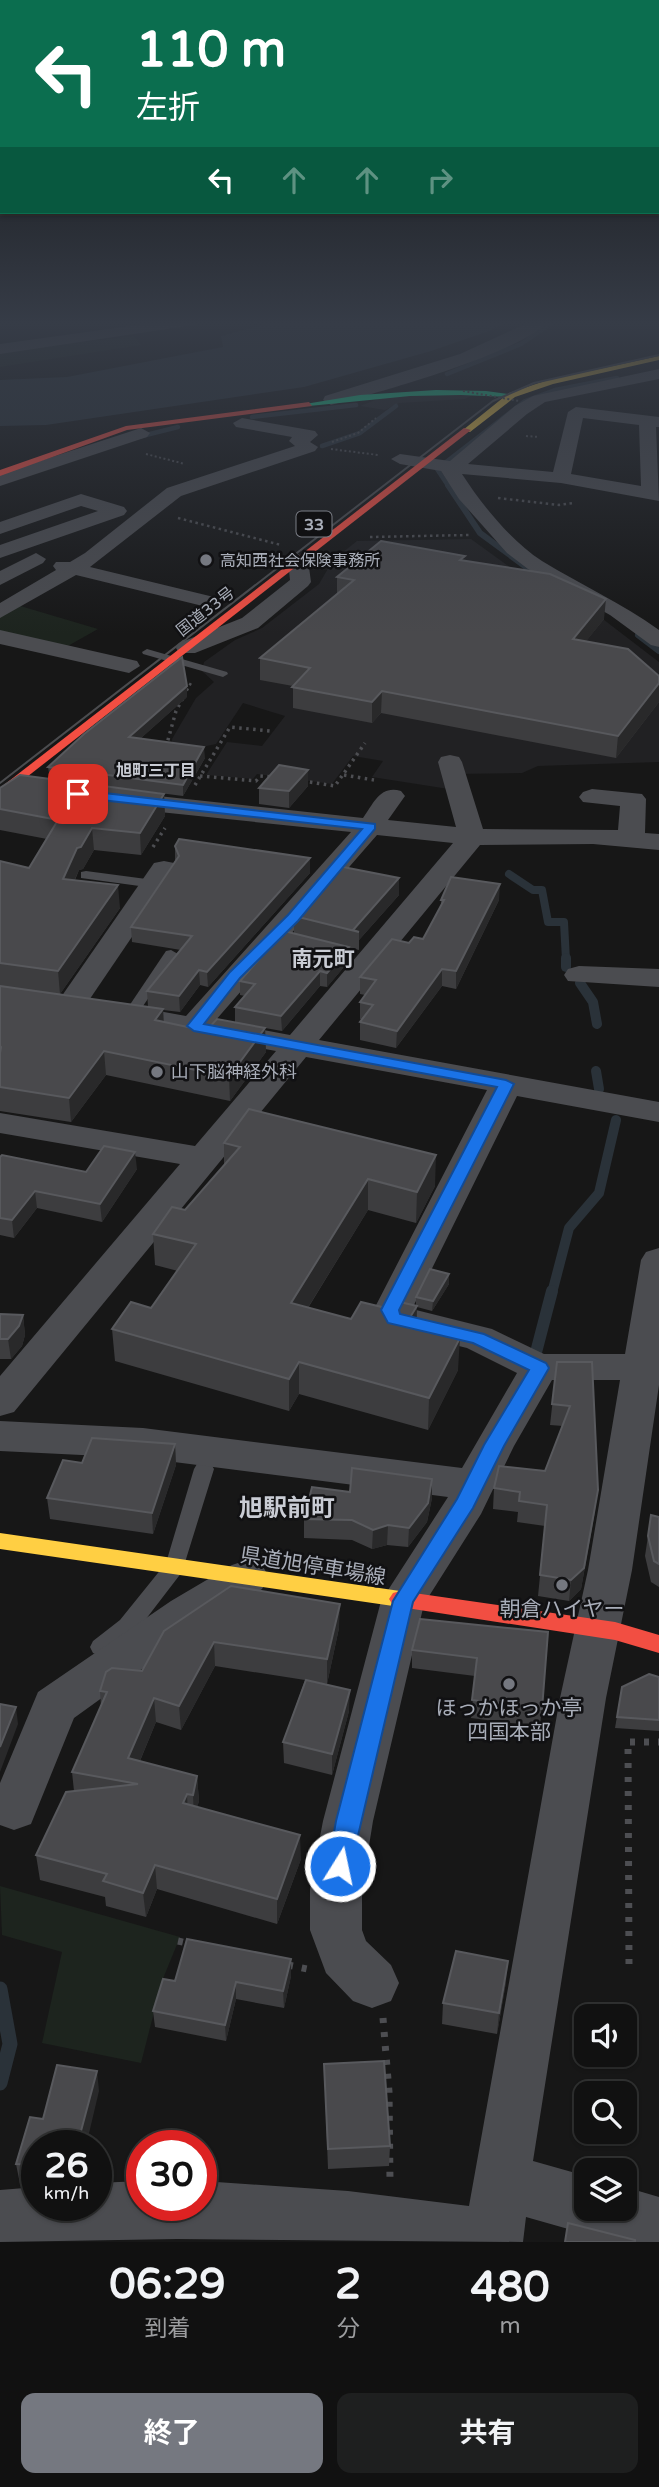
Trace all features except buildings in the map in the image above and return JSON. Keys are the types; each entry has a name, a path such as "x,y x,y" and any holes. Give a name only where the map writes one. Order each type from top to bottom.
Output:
{"main road":[{"path":"0,473 126,428 143,426"},
{"name":"33","path":"291,553 323,540 435,461 480,426"},
{"path":"383,471 400,458"},
{"name":"国道33号","path":"189,618 216,598"},
{"name":"国道33号","path":"121,671 168,635"},
{"name":"国道33号","path":"5,787 180,653"},
{"name":"県道旭停車場線","path":"0,1541 597,1628 659,1644"}],"street":[{"path":"261,426 309,435 298,441 312,447"},
{"path":"435,461 494,426"},
{"path":"561,478 573,426"},
{"path":"400,458 561,478 655,495 655,426"},
{"path":"0,480 141,433"},
{"path":"0,612 73,569 150,513 174,492 312,447"},
{"path":"435,461 451,473 484,534 506,562 618,610 659,640"},
{"path":"0,528 81,500 117,511 3,548"},
{"path":"3,548 73,569 216,598"},
{"path":"180,653 250,623 301,582 291,553"},
{"path":"0,579 36,559"},
{"path":"554,584 598,612 659,660"},
{"path":"0,637 121,671"},
{"path":"450,762 472,836"},
{"path":"5,787 52,789"},
{"path":"194,1026 235,975 293,918 371,827 392,796"},
{"path":"102,797 472,836 631,838 659,842"},
{"path":"592,797 633,799 631,838"},
{"path":"0,1402 296,1044 361,958 472,836"},
{"path":"71,1006 159,876"},
{"path":"579,975 659,978"},
{"path":"35,1002 194,1026 659,1112"},
{"path":"506,1084 390,1310 394,1318 478,1338 540,1368 647,1370"},
{"path":"0,1123 202,1158"},
{"path":"0,2219 82,2211 202,2210 392,2233 494,2241 500,2180 597,1628 647,1370 659,1260"},
{"path":"372,1983 345,1955 336,1930 336,1889 348,1821 403,1601 475,1485 494,1445 540,1368"},
{"path":"0,1436 143,1443 475,1485"},
{"path":"7,1807 66,1685 172,1602 247,1577"},
{"path":"500,2180 574,2202"},
{"path":"637,2220 659,2226"}],"lane":[{"path":"147,652 180,653 199,666 223,674"},
{"path":"86,875 159,876"},
{"path":"130,1015 171,954"},
{"path":"172,1602 175,1566 204,1469"}],"path":[{"path":"312,447 358,433 367,426"},
{"path":"106,444 223,476"},
{"path":"312,447 400,458"},
{"path":"150,513 291,553"},
{"path":"323,540 484,534"},
{"path":"137,802 158,780 165,763 166,744 176,711 199,666"},
{"path":"159,876 145,861 230,727 270,731"},
{"path":"298,781 335,786 365,743"},
{"path":"200,776 256,781 260,776 285,779"},
{"path":"629,1964 628,1742 659,1742"},
{"path":"178,1941 204,1947"},
{"path":"282,1964 372,1983 382,2007 392,2233"}],"shaded area":[{"path":"471,539 525,578 595,613 659,662 659,762 538,766 522,773 452,774 455,790 372,777 383,761 353,756 332,784 257,774 253,779 206,775 227,742 262,746 285,716 243,703 216,744 173,753 172,739 196,698 214,682 202,671 204,662 235,640 262,628 319,584 333,560 357,541"},
{"path":"17,605 98,629 66,647 0,632 0,615"},
{"path":"0,1886 180,1937 162,1981 141,2063 42,2043 62,1952 2,1935"}],"waterway":[{"path":"322,446 360,433 370,426"},
{"path":"449,487 437,469 493,426"},
{"path":"138,437 178,427"},
{"path":"448,485 480,533 541,578"},
{"path":"638,635 659,651"},
{"path":"509,874 533,890 542,890 548,922 564,922 566,960"},
{"path":"566,960 566,967"},
{"path":"580,983 593,1002 597,1024"},
{"path":"596,1071 599,1089"},
{"path":"552,1293 569,1228 599,1193 616,1120"},
{"path":"534,1360 552,1291"},
{"path":"0,1989 10,2044 0,2083"}],"tram line":[{"path":"0,783 461,426"}],"traffic: slow":[{"path":"467,430 473,426"},
{"path":"0,1541 400,1599"}],"traffic: jam":[{"path":"0,473 126,428 144,426"},
{"path":"0,794 467,430"},
{"path":"400,1599 615,1631 659,1644"}],"place":[{"name":"高知西社会保険事務所","path":"206,560"},
{"name":"山下脳神経外科","path":"157,1072"},
{"name":"朝倉ハイヤー","path":"562,1585"},
{"name":"ほっかほっか亭 四国本部","path":"509,1684"}],"district":[{"name":"旭町三丁目","path":"156,770"},
{"name":"南元町","path":"323,959"},
{"name":"旭駅前町","path":"287,1508"}],"route":[{"path":"78,794 371,827 293,918 235,975 194,1026 506,1084 390,1310 394,1318 478,1338 518,1355 540,1368 494,1445 466,1503 403,1601 348,1821 340,1866"}]}
